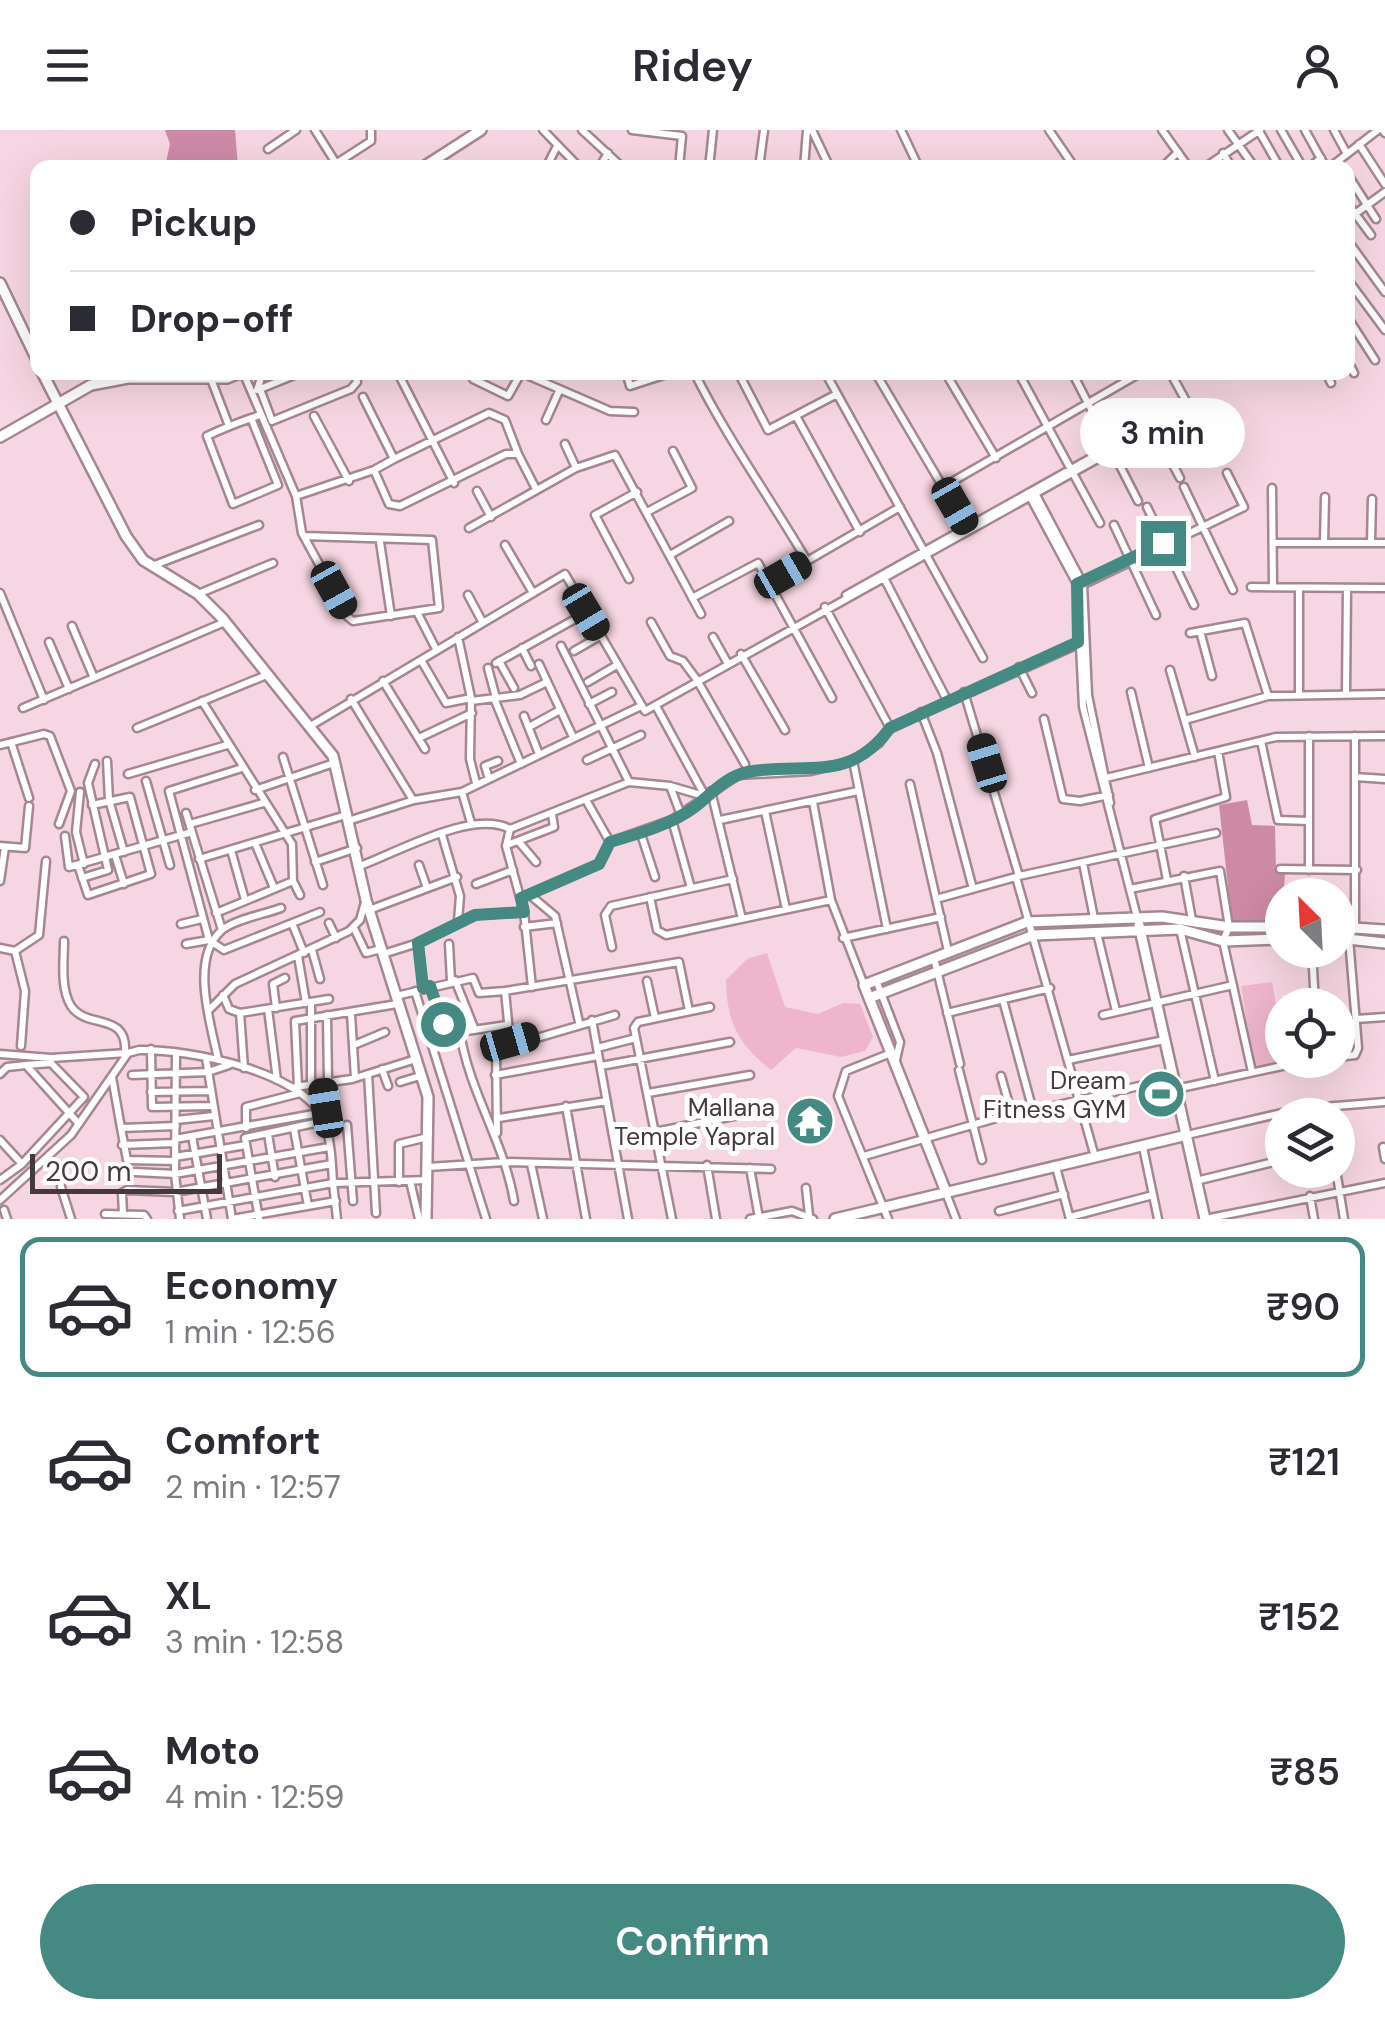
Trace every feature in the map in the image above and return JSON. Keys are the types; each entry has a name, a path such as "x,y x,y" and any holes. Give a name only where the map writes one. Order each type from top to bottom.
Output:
{"street":[{"path":"268,149 296,130"},
{"path":"314,130 335,160"},
{"path":"345,160 371,142 371,130"},
{"path":"434,160 481,130"},
{"path":"543,130 570,160"},
{"path":"582,130 593,134 614,160"},
{"path":"632,130 682,136 680,160"},
{"path":"710,160 713,130"},
{"path":"760,160 764,130"},
{"path":"805,160 810,130"},
{"path":"810,130 826,160"},
{"path":"901,130 915,160"},
{"path":"1048,130 1069,160"},
{"path":"1162,130 1184,160"},
{"path":"1228,130 1251,160"},
{"path":"1215,160 1259,130 1276,160"},
{"path":"1281,130 1301,160"},
{"path":"1305,130 1321,158 1318,160"},
{"path":"1334,130 1347,154"},
{"path":"1343,160 1366,133 1382,131"},
{"path":"1359,144 1385,184"},
{"path":"550,160 556,148"},
{"path":"1170,160 1178,152"},
{"path":"604,160 608,154"},
{"path":"1223,154 1227,160"},
{"path":"1355,186 1376,219"},
{"path":"1355,214 1385,192"},
{"path":"1355,221 1371,235"},
{"path":"1355,251 1385,292"},
{"path":"0,283 30,345"},
{"path":"1355,289 1385,330"},
{"path":"1355,329 1375,360"},
{"path":"46,380 126,536 151,566 198,594 226,622 312,724 336,763 368,905 428,1098 428,1180 422,1219"},
{"path":"0,436 91,384 116,380"},
{"path":"211,380 229,426"},
{"path":"246,380 296,496 304,536 353,621 440,608 432,540 380,542 365,535 304,536"},
{"path":"262,380 260,389 272,421 351,389 357,380"},
{"path":"251,392 282,380"},
{"path":"402,380 454,483"},
{"path":"475,380 508,396 516,380"},
{"path":"535,380 610,411 634,412"},
{"path":"628,380 630,386 648,380"},
{"path":"698,380 732,447 757,477 807,561"},
{"path":"742,380 765,428 772,430 837,394"},
{"path":"829,380 984,658"},
{"path":"880,380 966,526"},
{"path":"950,380 996,458"},
{"path":"1022,380 1100,523"},
{"path":"1076,380 1138,501"},
{"path":"944,487 1128,380"},
{"path":"1175,380 1219,461"},
{"path":"546,420 560,392"},
{"path":"364,396 394,459"},
{"path":"312,724 566,574 646,710 1190,405"},
{"path":"296,496 374,470 490,413 505,420 536,489"},
{"path":"251,418 278,485 232,504 207,436 229,426 251,418 260,415"},
{"path":"314,416 349,480"},
{"path":"796,416 860,532"},
{"path":"1153,426 1180,478"},
{"path":"565,444 576,468"},
{"path":"647,512 692,488 674,452"},
{"path":"374,470 394,507 454,483 506,454 518,454"},
{"path":"469,528 576,468 615,455 701,614"},
{"path":"1078,579 1244,507 1226,473"},
{"path":"1184,488 1234,590"},
{"path":"1272,488 1273,588"},
{"path":"477,491 491,517"},
{"path":"629,579 595,516 637,492"},
{"path":"845,597 884,578 966,526 1032,494"},
{"path":"1032,494 1078,579 1080,642 1089,704 1205,1219 1246,1215 1310,1196 1385,1182"},
{"path":"1324,543 1325,497"},
{"path":"1371,543 1372,499"},
{"path":"783,575 900,507"},
{"path":"1147,507 1194,605"},
{"path":"670,555 729,521"},
{"path":"151,566 259,525"},
{"path":"1114,525 1156,614"},
{"path":"380,542 392,616"},
{"path":"1274,543 1385,543"},
{"path":"506,545 533,593"},
{"path":"692,598 758,562 832,698"},
{"path":"198,594 273,564"},
{"path":"884,578 947,700"},
{"path":"1252,588 1385,588"},
{"path":"1299,588 1300,694"},
{"path":"1346,693 1347,588"},
{"path":"0,593 44,700"},
{"path":"468,594 483,623"},
{"path":"825,608 890,728"},
{"path":"418,612 436,649"},
{"path":"514,688 498,662 586,612"},
{"path":"23,708 226,622"},
{"path":"650,622 670,656 682,661 697,680 745,764"},
{"path":"1190,633 1245,624 1268,696"},
{"path":"72,626 94,678"},
{"path":"1200,630 1212,676"},
{"path":"574,651 600,636"},
{"path":"458,638 471,699 470,758 476,783"},
{"path":"713,638 727,662"},
{"path":"49,642 70,689"},
{"path":"525,896 599,864 610,842 672,820 748,772 811,771 852,761 879,743 890,728 920,712 1080,642"},
{"path":"561,646 630,782"},
{"path":"522,648 547,682 573,738"},
{"path":"741,654 786,730"},
{"path":"420,660 446,704 520,694 547,682"},
{"path":"588,682 617,665"},
{"path":"1019,667 1032,693"},
{"path":"488,668 495,698 521,764"},
{"path":"1170,670 1194,756"},
{"path":"137,728 270,674"},
{"path":"384,680 425,749"},
{"path":"590,704 612,692"},
{"path":"964,692 1095,1158"},
{"path":"1132,692 1150,768"},
{"path":"1185,720 1268,696 1385,694"},
{"path":"351,699 414,800"},
{"path":"202,701 294,852 293,881 300,895"},
{"path":"199,859 303,827 462,792 641,706"},
{"path":"656,706 720,820 742,919"},
{"path":"447,710 449,720"},
{"path":"529,728 560,710"},
{"path":"419,738 472,712"},
{"path":"920,712 937,754 973,889"},
{"path":"524,716 539,754"},
{"path":"1044,719 1064,799 1080,802 1108,798"},
{"path":"588,760 641,735"},
{"path":"0,745 50,736 71,791 59,824"},
{"path":"1104,779 1261,741 1309,736 1385,736"},
{"path":"1308,870 1309,736"},
{"path":"1355,736 1355,927 1385,930"},
{"path":"1261,741 1278,820 1308,822"},
{"path":"0,882 2,847 25,848 29,802 10,742"},
{"path":"128,774 227,745"},
{"path":"1167,880 1155,819 1226,797 1218,751"},
{"path":"283,757 323,884"},
{"path":"489,779 485,766 498,761"},
{"path":"852,761 887,929"},
{"path":"108,762 109,800 124,852"},
{"path":"255,790 336,763"},
{"path":"82,878 108,870 88,784 95,764"},
{"path":"211,943 169,791 242,768"},
{"path":"1356,777 1385,778"},
{"path":"146,781 170,864"},
{"path":"360,866 471,822 499,823 510,829 630,782 708,794"},
{"path":"910,784 948,951"},
{"path":"670,786 681,815"},
{"path":"80,792 76,832 88,896 151,874 130,797 92,806"},
{"path":"462,792 471,822"},
{"path":"720,820 858,792"},
{"path":"586,800 610,842"},
{"path":"813,802 843,938 894,1056 956,1219"},
{"path":"65,836 69,867 162,841 263,803"},
{"path":"765,811 786,909"},
{"path":"186,814 222,930"},
{"path":"506,846 554,827 552,814"},
{"path":"672,820 690,888"},
{"path":"510,829 506,846 525,896 524,926 532,987"},
{"path":"640,832 655,877"},
{"path":"936,899 1017,876 1216,833"},
{"path":"442,835 460,896 458,921"},
{"path":"518,842 536,862"},
{"path":"255,843 274,888"},
{"path":"315,862 357,848"},
{"path":"232,850 245,900"},
{"path":"115,855 124,884"},
{"path":"0,948 16,951 38,935 46,861"},
{"path":"1082,863 1094,918"},
{"path":"419,866 426,888"},
{"path":"1280,869 1357,870"},
{"path":"476,884 513,870"},
{"path":"1130,889 1220,870 1229,927 1223,940 1252,1072"},
{"path":"1184,876 1192,920"},
{"path":"208,1011 223,995 255,973 354,928 368,905 456,877"},
{"path":"612,947 606,910 732,879"},
{"path":"216,913 293,881"},
{"path":"460,896 475,915"},
{"path":"525,896 552,912 557,923 579,1022"},
{"path":"650,897 661,934 832,900"},
{"path":"218,1059 205,975 211,943 222,930 281,908"},
{"path":"186,944 211,943 224,950 320,912"},
{"path":"354,928 366,953 418,943 475,915 524,912"},
{"path":"843,938 941,917"},
{"path":"864,985 1026,922 1137,917 1265,927"},
{"path":"181,924 202,919"},
{"path":"292,923 320,979"},
{"path":"329,923 336,938"},
{"path":"524,926 557,923"},
{"path":"1180,929 1215,1080"},
{"path":"870,998 1034,934 1180,929 1223,940 1265,939"},
{"path":"1097,933 1116,1011"},
{"path":"1355,939 1385,943"},
{"path":"0,1199 45,1162 79,1124 127,1053 126,1040 115,1025 78,1014 69,1003 64,942"},
{"path":"418,943 423,988 486,1219"},
{"path":"450,944 453,980 474,1030"},
{"path":"16,951 25,991 21,1046"},
{"path":"305,953 311,1085"},
{"path":"933,957 982,1160"},
{"path":"298,1089 293,1024 310,1017 351,1014 453,980 474,978 480,992 505,991 678,962 690,1011"},
{"path":"1348,968 1356,1019 1355,1054"},
{"path":"277,1080 273,984 284,978"},
{"path":"876,980 900,1042 894,1056 846,1071 838,1096 888,1219"},
{"path":"647,981 655,1018"},
{"path":"1103,1014 1234,985"},
{"path":"423,988 452,1033 507,1025"},
{"path":"947,1012 1050,988"},
{"path":"505,991 510,1042"},
{"path":"223,995 228,1010 240,1013 329,999"},
{"path":"1003,1000 1031,1108 1036,1112 1265,1069"},
{"path":"672,1219 635,1024 710,1007"},
{"path":"240,1013 244,1068"},
{"path":"351,1014 356,1078"},
{"path":"122,1145 175,1140 319,1113 326,1108 326,1015"},
{"path":"497,1134 496,1050 510,1042 615,1015"},
{"path":"1356,1019 1385,1017"},
{"path":"592,1020 628,1219"},
{"path":"353,1045 385,1032"},
{"path":"460,1032 480,1103 497,1134 514,1201"},
{"path":"496,1076 598,1052 636,1038"},
{"path":"1068,1060 1164,1040"},
{"path":"601,1066 730,1042"},
{"path":"151,1050 152,1107 211,1106"},
{"path":"0,1054 51,1058 151,1050 218,1059 298,1089 324,1122 337,1219"},
{"path":"176,1053 174,1174 179,1215 205,1206 333,1183 428,1180"},
{"path":"206,1058 232,1219 336,1201"},
{"path":"259,1217 249,1162 246,1106 416,1058"},
{"path":"0,1074 7,1067 51,1063 84,1098 22,1164 0,1180"},
{"path":"132,1075 208,1072 232,1064"},
{"path":"26,1065 79,1124"},
{"path":"382,1070 388,1086"},
{"path":"368,1074 376,1213"},
{"path":"648,1093 750,1075"},
{"path":"400,1082 420,1076"},
{"path":"864,1156 1010,1113 1001,1076"},
{"path":"112,1077 126,1160 175,1159 324,1122"},
{"path":"150,1092 210,1091"},
{"path":"499,1118 607,1101"},
{"path":"838,1219 1299,1109 1385,1102"},
{"path":"566,1106 586,1219"},
{"path":"655,1132 764,1110"},
{"path":"121,1128 214,1116"},
{"path":"347,1125 352,1201"},
{"path":"294,1130 308,1206"},
{"path":"268,1134 276,1177"},
{"path":"192,1136 207,1219"},
{"path":"399,1182 399,1144 428,1137"},
{"path":"0,1140 22,1164"},
{"path":"136,1172 174,1174 329,1147"},
{"path":"1143,1147 1158,1219"},
{"path":"1383,1147 1385,1159"},
{"path":"428,1167 504,1162 771,1168"},
{"path":"123,1214 124,1191 175,1192 332,1164"},
{"path":"531,1164 542,1219"},
{"path":"1196,1181 1265,1164"},
{"path":"706,1165 716,1219"},
{"path":"1056,1167 1070,1218 1153,1195"},
{"path":"750,1168 754,1218 792,1211 811,1217 806,1188"},
{"path":"410,1181 422,1219"},
{"path":"61,1187 70,1219"},
{"path":"1339,1190 1344,1219"},
{"path":"999,1211 1064,1194"},
{"path":"1310,1196 1314,1219"},
{"path":"4,1210 7,1219"},
{"path":"105,1214 144,1214 147,1219"}],"shaded area":[{"path":"165,130 235,130 237,160 167,160 170,144"},
{"path":"1247,800 1252,825 1275,826 1276,871 1285,873 1285,878 1265,878 1265,920 1232,922 1219,805"},
{"path":"767,953 785,1007 818,1014 843,1003 860,1004 873,1037 865,1051 841,1057 796,1048 771,1070 759,1060 736,1031 726,980 747,959"},
{"path":"1272,982 1273,988 1265,988 1265,1064 1254,1066 1241,986"}],"place":[{"name":"Dream Fitness GYM","path":"1161,1094"},
{"name":"Mallana Temple Yapral","path":"810,1121"}],"route":[{"path":"443,1024 430,986 423,988 418,943 475,915 524,912 521,898 599,864 608,853 610,842 672,820 738,775 811,771 852,761 879,743 890,728 920,712 1078,642 1077,584 1163,543"}]}
